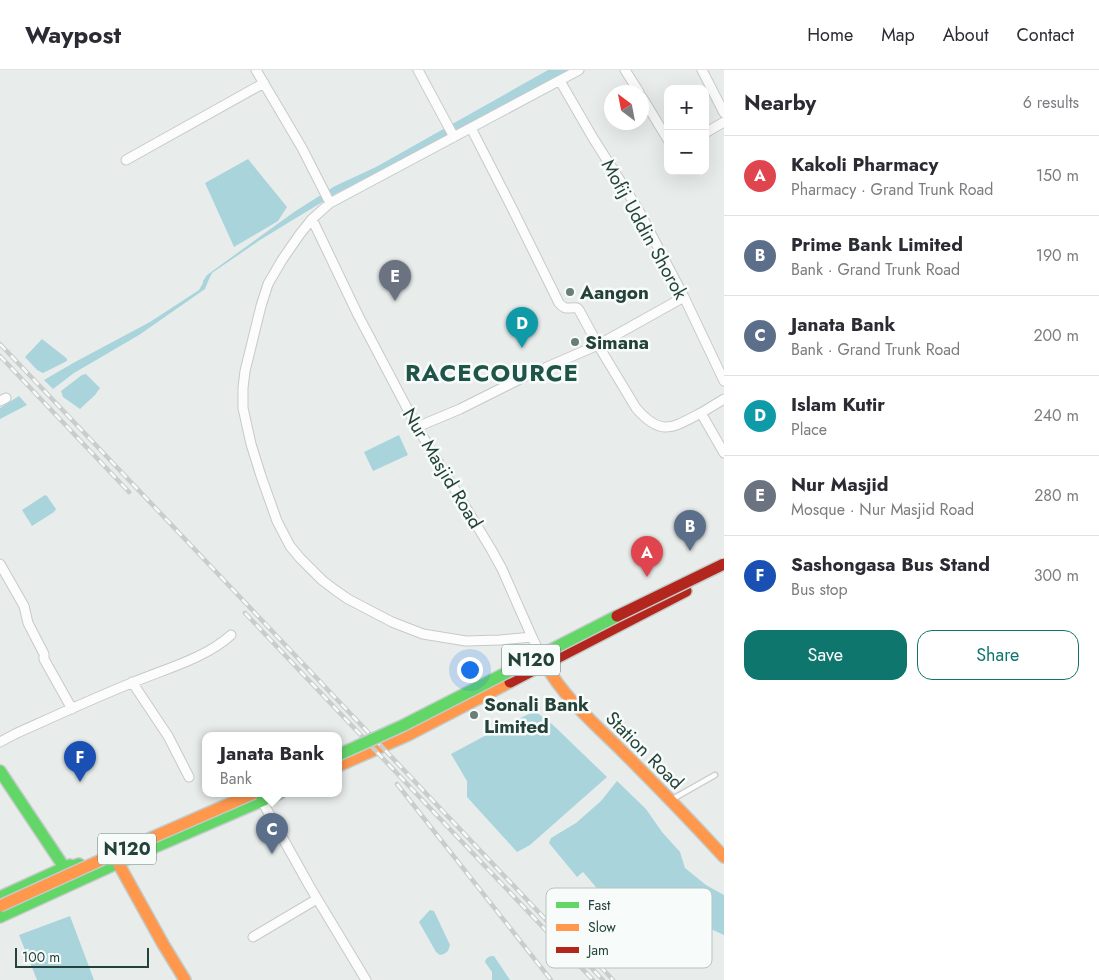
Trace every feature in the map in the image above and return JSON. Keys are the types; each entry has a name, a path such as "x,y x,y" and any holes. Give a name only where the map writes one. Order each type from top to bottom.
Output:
{"main road":[{"path":"342,748 453,694 538,648 724,556"},
{"name":"N120","path":"342,753 402,726 614,617 724,564"},
{"path":"342,764 406,736 724,572"},
{"name":"Station Road","path":"545,664 553,679 574,704 671,800 724,857"},
{"path":"0,771 64,867"},
{"path":"0,897 64,867 229,797"},
{"path":"0,917 258,797"},
{"name":"N120","path":"0,906 94,862 258,797"},
{"path":"64,867 68,868 109,851 112,852 185,980"}],"street":[{"path":"256,70 302,148 330,203"},
{"path":"418,70 454,136"},
{"path":"532,637 466,641 423,634 392,622 348,599 322,580 290,546 271,508 251,444 244,408 243,388 254,329 268,284 282,260 312,219 330,203 580,70"},
{"path":"625,70 635,85"},
{"path":"702,70 724,113"},
{"name":"Mofij Uddin Shorok","path":"560,81 638,209 684,297 724,381"},
{"path":"126,160 264,83"},
{"path":"649,109 664,133"},
{"path":"709,131 724,122"},
{"path":"470,128 512,206 559,303 563,308 577,308 580,310 598,345 641,414 654,425 667,428 676,426 724,399"},
{"name":"Nur Masjid Road","path":"312,219 358,315 417,427 502,569 545,664"},
{"path":"417,427 598,345 684,297"},
{"path":"701,413 724,453"},
{"path":"0,564 24,606 28,623 44,654 44,659 72,709"},
{"path":"0,742 132,682 203,653 231,635"},
{"path":"132,682 168,736 189,777"},
{"path":"258,797 366,980"},
{"path":"253,936 317,899"}],"lane":[{"path":"671,800 715,775"}],"water":[{"path":"548,70 572,70 337,193 260,240 212,273 205,289 139,335 74,373 53,389 44,380 150,322 199,290 207,275 294,212 335,186 376,167"},
{"path":"248,159 287,207 278,221 234,247 205,183"},
{"path":"42,339 67,359 67,361 43,373 37,370 25,357"},
{"path":"86,374 100,388 80,409 63,397 61,391"},
{"path":"19,396 27,405 0,419 0,408"},
{"path":"399,435 408,455 373,471 364,452"},
{"path":"45,495 56,509 32,526 22,510"},
{"path":"535,711 552,724 607,777 530,845 517,852 467,797 467,781 451,754"},
{"path":"617,781 646,809 662,832 680,852 685,868 711,888 597,888 583,872 577,877 549,843 551,838 576,823 601,801"},
{"path":"712,888 724,895 724,935 712,930"},
{"path":"430,910 434,911 450,945 448,951 444,954 440,955 436,952 419,922"},
{"path":"70,916 94,980 37,980 19,935"},
{"path":"494,956 510,980 492,980 492,972 485,962 488,957"}],"railway":[{"path":"0,344 546,920"},
{"path":"0,356 129,492"},
{"path":"245,613 546,930"},
{"path":"397,784 551,980"},
{"path":"582,968 593,980"},
{"path":"592,968 603,980"},
{"path":"602,968 613,980"}],"traffic: fast":[{"path":"342,753 402,726 617,616"},
{"path":"0,771 64,867 68,868 79,864"},
{"path":"0,917 118,863 271,797"},
{"path":"0,897 70,865"}],"traffic: slow":[{"path":"545,664 562,689 581,711 662,791 724,857"},
{"path":"342,764 408,735 510,682"},
{"path":"0,906 245,797"},
{"path":"107,852 112,852 185,980"}],"traffic: jam":[{"path":"617,616 724,564"},
{"path":"510,682 686,591"}],"place":[{"name":"Aangon","path":"570,292"},
{"name":"Nur Masjid","path":"395,301"},
{"name":"Simana","path":"575,342"},
{"name":"Islam Kutir","path":"522,348"},
{"name":"Prime Bank Limited","path":"690,551"},
{"name":"Kakoli Pharmacy","path":"647,577"},
{"name":"Sonali Bank Limited","path":"474,715"},
{"name":"Sashongasa Bus Stand","path":"80,782"},
{"name":"Janata Bank","path":"272,854"}],"district":[{"name":"RACECOURCE","path":"492,373"}]}
